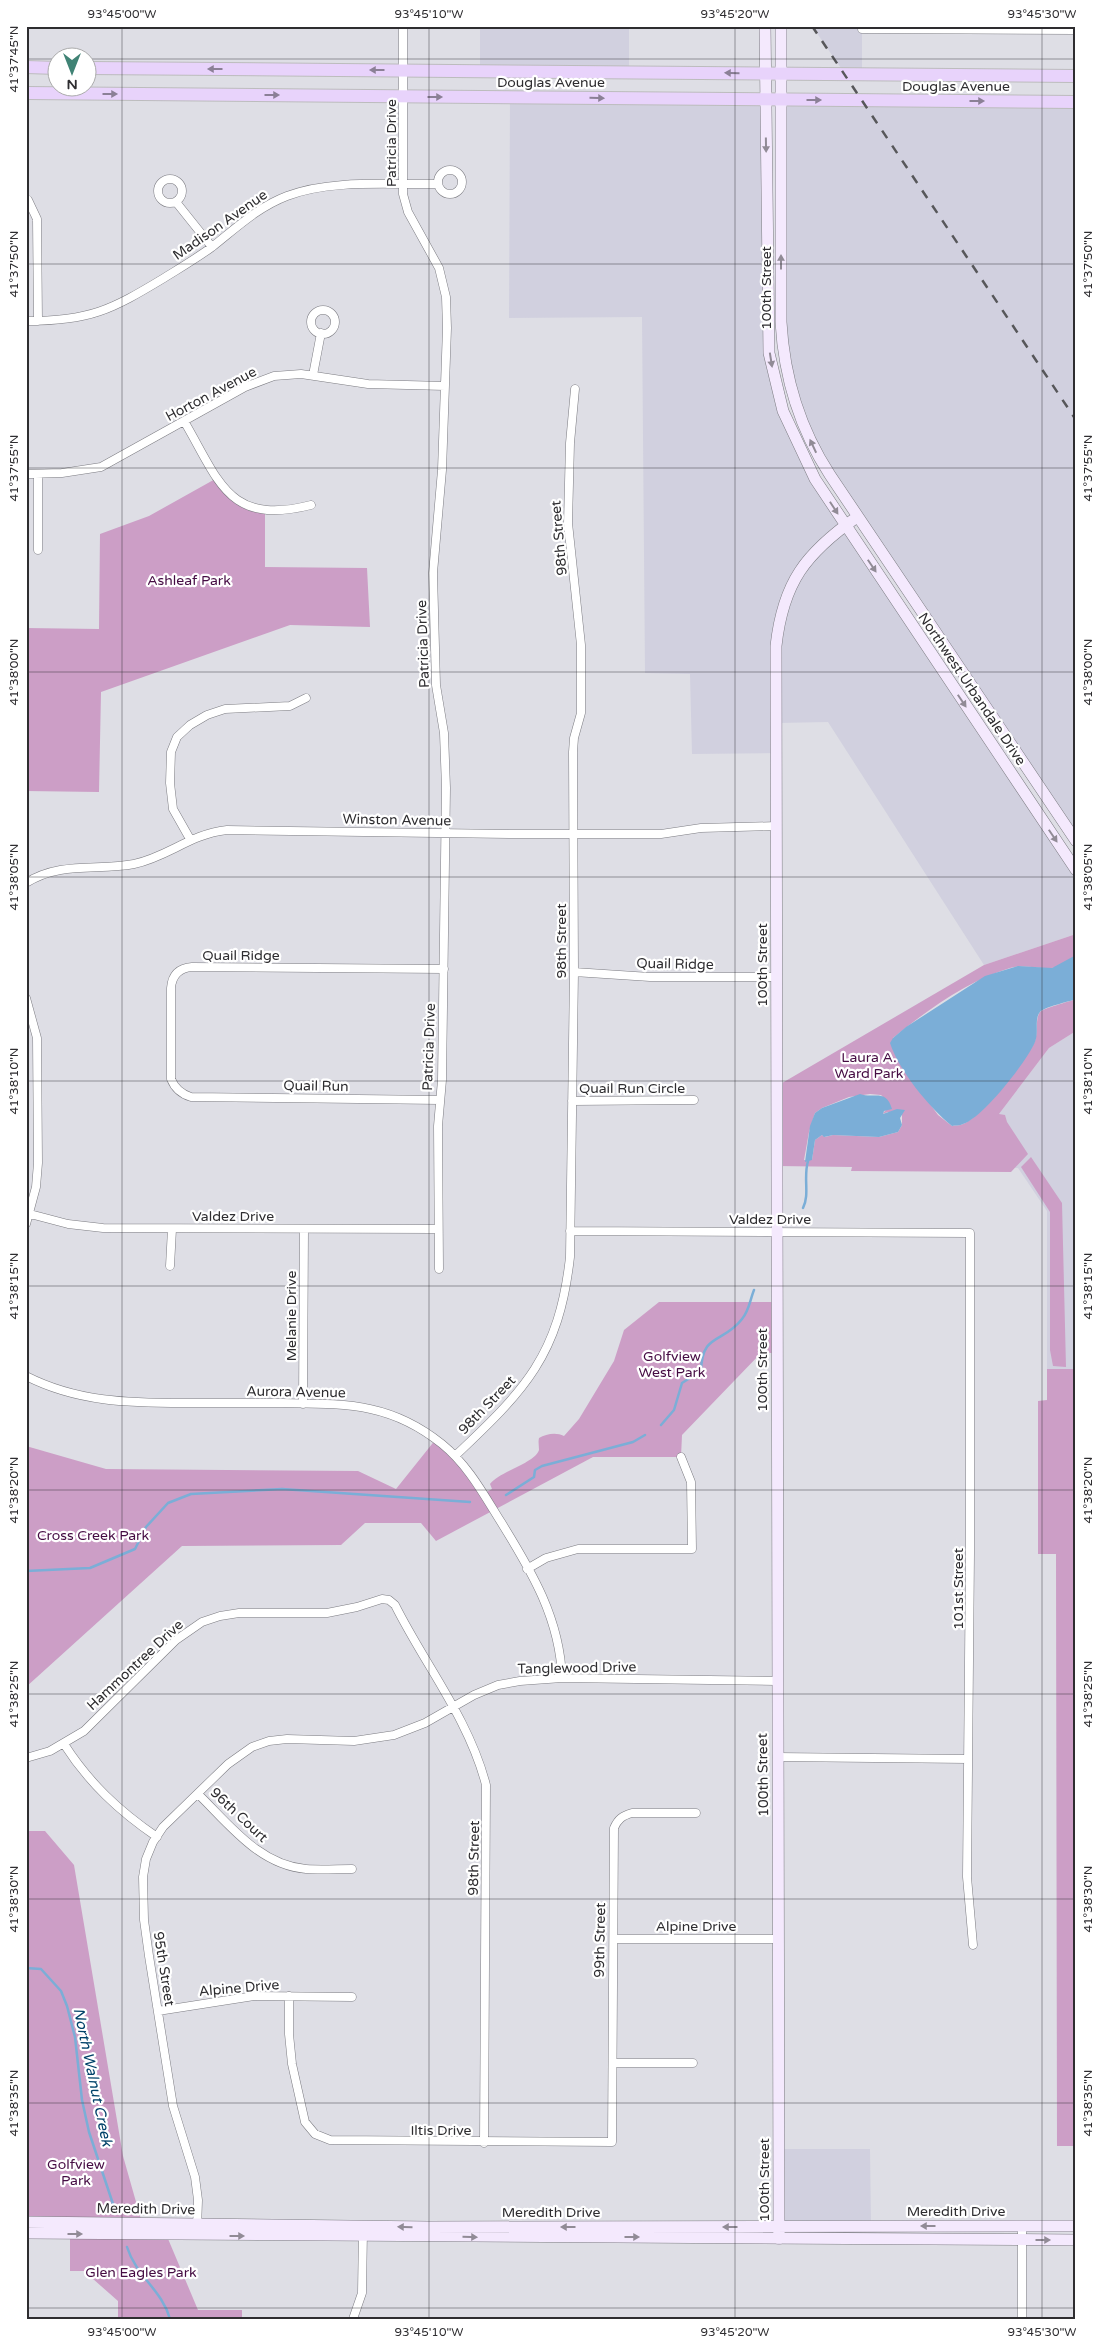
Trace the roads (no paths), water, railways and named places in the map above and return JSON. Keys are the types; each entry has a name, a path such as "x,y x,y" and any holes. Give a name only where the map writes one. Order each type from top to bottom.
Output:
{"main road":[{"name":"100th Street","path":"764,26 768,322 773,375 783,411 800,452 845,525"},
{"name":"100th Street","path":"778,2239 776,646 779,623 787,594 806,562 825,540 857,517 818,457 792,391 784,354 780,322 782,100 780,26"},
{"path":"26,67 48,68"},
{"name":"Douglas Avenue","path":"98,68 1076,76"},
{"name":"Douglas Avenue","path":"26,94 1076,102"},
{"name":"Northwest Urbandale Drive","path":"857,517 1076,841"},
{"name":"Northwest Urbandale Drive","path":"845,525 1076,870"},
{"name":"Meredith Drive","path":"26,2222 197,2230"},
{"name":"Meredith Drive","path":"363,2231 779,2226 1076,2226"},
{"name":"Meredith Drive","path":"26,2233 197,2230 363,2231 778,2239 1076,2240"}],"street":[{"name":"Patricia Drive","path":"402,26 404,96 402,184 408,212 439,268 446,296 442,470 433,573 436,685 444,733 446,833 440,1100 439,1269"},
{"path":"862,29 1076,30"},
{"name":"Madison Avenue","path":"26,321 72,319 105,310 127,301 212,247 258,210 286,196 317,188 437,184"},
{"path":"28,200 37,219 38,321"},
{"path":"176,202 212,247"},
{"path":"313,375 321,334"},
{"name":"Horton Avenue","path":"26,474 62,474 101,467 264,378 285,374 313,375 390,386 445,386"},
{"name":"98th Street","path":"455,1456 510,1403 539,1363 550,1342 561,1310 567,1284 570,1231 574,972 573,752 581,713 582,646 568,523 570,443 575,389"},
{"path":"184,421 224,488 240,503 265,511 287,511 311,505"},
{"path":"38,474 38,550"},
{"path":"190,840 173,809 170,783 170,752 177,737 190,725 206,715 225,709 290,706 306,698"},
{"name":"Winston Avenue","path":"26,883 53,872 70,869 134,864 210,832 227,830 661,834 700,828 777,826"},
{"name":"Quail Ridge","path":"191,1097 179,1092 171,1079 172,980 177,972 184,968 444,969"},
{"name":"Quail Ridge","path":"574,972 650,977 777,977"},
{"path":"26,998 34,1023 37,1056 38,1167 36,1187 26,1224"},
{"name":"Quail Run","path":"191,1097 440,1100"},
{"name":"Quail Run Circle","path":"572,1101 694,1100"},
{"name":"Valdez Drive","path":"30,1214 68,1224 103,1228 438,1229"},
{"path":"170,1266 172,1229"},
{"name":"Melanie Drive","path":"303,1404 304,1229"},
{"name":"Valdez Drive","path":"570,1231 970,1232"},
{"name":"101st Street","path":"970,1232 967,1877 973,1945"},
{"name":"Aurora Avenue","path":"26,1376 60,1390 97,1400 118,1403 342,1403 378,1410 404,1420 429,1434 455,1456 469,1472 512,1540 551,1613 559,1649 562,1678"},
{"path":"527,1569 556,1554 578,1549 692,1549 691,1482 681,1457"},
{"name":"Hammontree Drive","path":"26,1758 64,1744 84,1731 176,1640 202,1622 220,1616 239,1613 327,1613 357,1607 382,1599 388,1600"},
{"name":"98th Street","path":"388,1600 396,1605 453,1707 479,1760 486,1785 484,2142"},
{"name":"Tanglewood Drive","path":"156,1836 236,1757 252,1747 269,1741 288,1739 354,1741 378,1738 410,1730 498,1684 562,1678 778,1680"},
{"path":"64,1744 92,1782 111,1802 156,1836"},
{"path":"777,1757 968,1759"},
{"name":"96th Court","path":"198,1794 254,1849 273,1860 305,1869 352,1869"},
{"name":"99th Street","path":"612,2142 613,1837 617,1821 622,1816 632,1813 696,1813"},
{"name":"95th Street","path":"156,1836 146,1859 143,1877 144,1920 173,2106 195,2176 198,2200 197,2230"},
{"name":"Alpine Drive","path":"614,1938 779,1939"},
{"name":"Iltis Drive","path":"289,1996 289,2034 299,2094 305,2122 315,2134 330,2140 612,2142"},
{"name":"Alpine Drive","path":"158,2010 229,1999 289,1996 352,1997"},
{"path":"613,2063 692,2063"},
{"path":"1022,2226 1022,2319"},
{"path":"353,2319 362,2293 363,2231"}],"water":[{"path":"1076,955 1076,999 1051,1006 1040,1012 1037,1018 1035,1042 1004,1088 972,1120 962,1125 952,1126 925,1099 908,1077 894,1054 890,1043 893,1038 906,1027 985,976 1018,966 1052,968"},
{"path":"860,1094 883,1096 886,1098 892,1109 884,1111 883,1114 897,1109 905,1110 900,1118 902,1125 898,1132 879,1137 833,1135 824,1137 822,1135 815,1140 812,1160 805,1162 810,1126 815,1113 822,1108"}],"waterway":[{"path":"803,1208 806,1197 808,1161"},
{"path":"661,1425 674,1410 682,1383 701,1371 702,1359 709,1344 735,1327 744,1316 754,1290"},
{"path":"506,1495 534,1477 535,1470 542,1466 633,1442 645,1435"},
{"path":"26,1571 90,1568 135,1549 146,1527 168,1503 191,1494 282,1489 470,1502"},
{"name":"North Walnut Creek","path":"26,1968 41,1969 61,1991 67,2006 75,2037 82,2100 89,2132 115,2210"},
{"name":"North Walnut Creek","path":"127,2247 136,2266 161,2300 170,2319"}],"railway":[{"path":"812,26 1076,420"}],"park label":[{"name":"Ashleaf Park","path":"189,580"},
{"name":"Laura A. Ward Park","path":"869,1066"},
{"name":"Golfview West Park","path":"672,1364"},
{"name":"Cross Creek Park","path":"93,1535"},
{"name":"Golfview Park","path":"76,2172"},
{"name":"Glen Eagles Park","path":"141,2272"}]}
